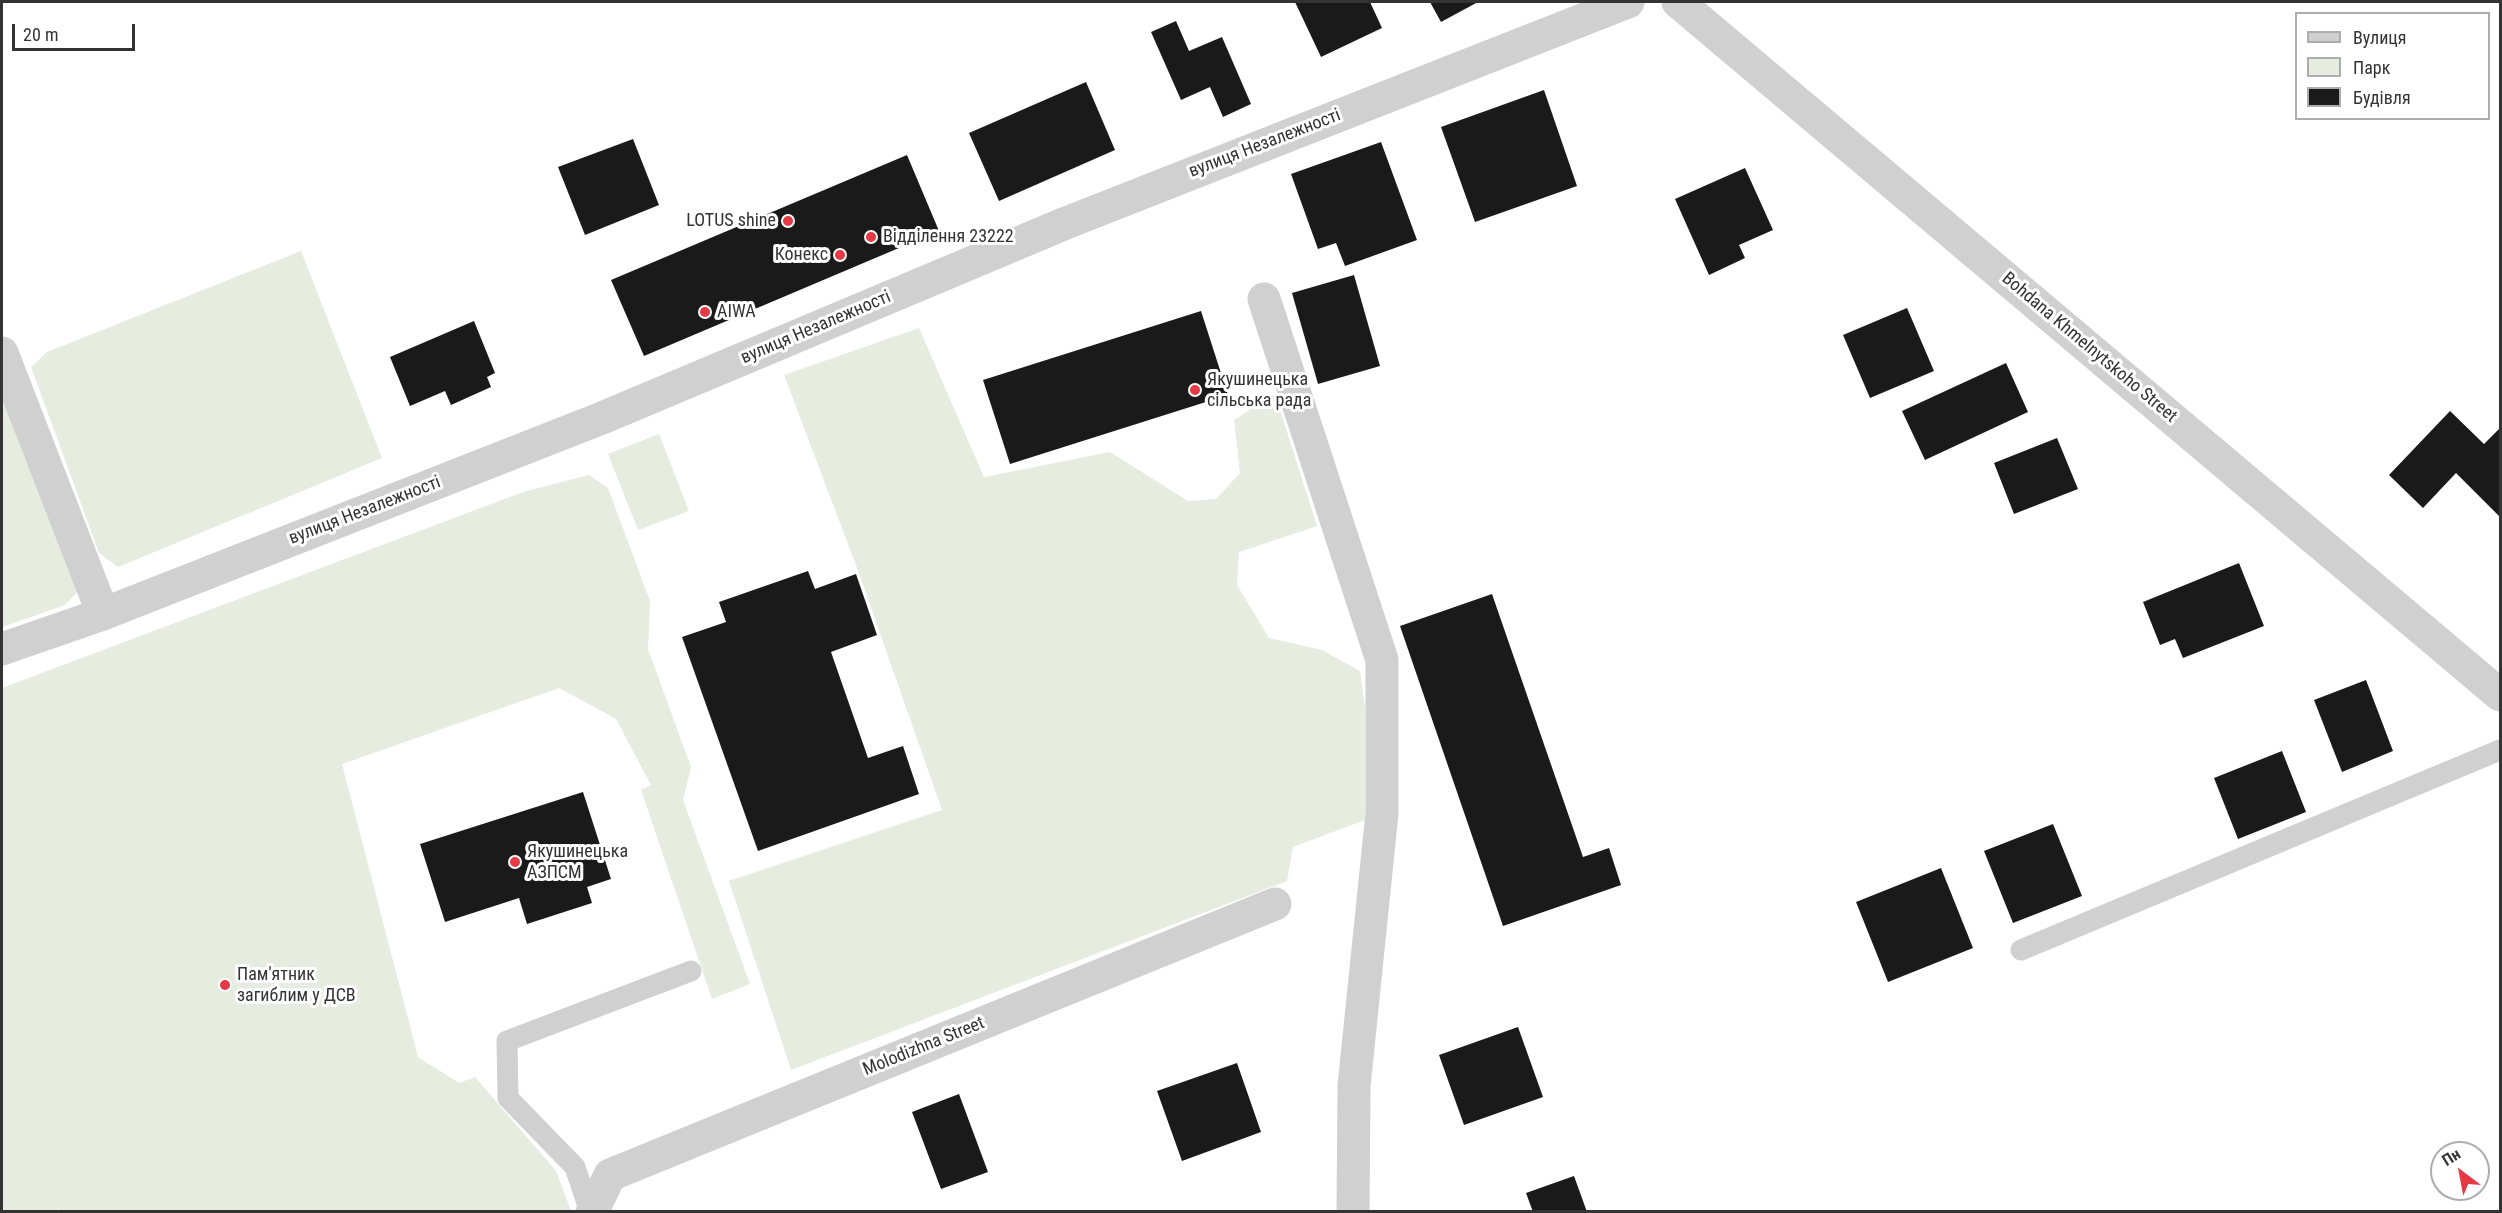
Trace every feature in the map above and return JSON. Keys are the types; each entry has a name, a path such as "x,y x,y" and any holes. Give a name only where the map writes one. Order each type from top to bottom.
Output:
{"street":[{"name":"вулиця Незалежності","path":"2,649 103,614 602,418 1066,223 1628,2"},
{"name":"Bohdana Khmelnytskoho Street","path":"1678,2 2500,695"},
{"path":"1264,299 1382,660 1382,813 1354,1086 1353,1212"},
{"path":"2,353 103,614"},
{"name":"Molodizhna Street","path":"591,1212 610,1175 1275,904"}],"lane":[{"path":"2021,950 2500,750"},
{"path":"591,1212 575,1167 508,1098 507,1041 691,971"}],"green space":[{"path":"301,251 382,458 118,567 99,553 31,367 47,352"},
{"path":"919,328 984,477 1110,452 1188,501 1216,499 1240,473 1234,420 1275,394 1317,526 1239,552 1237,585 1269,638 1322,650 1360,671 1365,708 1365,820 1293,847 1287,881 791,1070 729,881 942,810 856,565 784,375"},
{"path":"2,390 81,588 65,605 2,627"},
{"path":"659,434 689,511 638,530 608,454"},
{"path":"589,475 608,488 650,601 648,649 691,767 683,800 750,984 712,999 641,790 651,785 616,719 559,688 342,764 418,1057 459,1083 475,1077 556,1171 571,1211 63,1212 59,1209 53,1212 2,1212 2,688 523,492"}],"building":[{"path":"1295,2 1370,2 1382,28 1321,57"},
{"path":"1430,2 1478,2 1441,22"},
{"path":"1176,21 1189,51 1222,37 1251,104 1223,117 1210,87 1181,100 1151,32"},
{"path":"1086,82 1115,150 999,201 969,133"},
{"path":"1544,90 1577,186 1475,222 1441,127"},
{"path":"633,139 659,205 585,235 558,167"},
{"path":"1381,142 1417,240 1345,266 1336,243 1318,249 1291,174"},
{"path":"907,155 939,231 644,356 611,280"},
{"path":"1745,168 1773,230 1739,245 1745,258 1709,275 1675,199"},
{"path":"1354,275 1380,366 1318,384 1292,293"},
{"path":"1907,308 1934,371 1870,398 1843,335"},
{"path":"1201,311 1228,395 1010,464 983,380"},
{"path":"474,321 495,373 487,377 491,387 451,405 445,391 410,406 390,357"},
{"path":"2006,363 2028,412 1925,460 1902,411"},
{"path":"2450,411 2484,444 2500,428 2500,517 2456,473 2423,508 2389,475"},
{"path":"2057,438 2078,489 2014,514 1994,463"},
{"path":"2239,563 2264,626 2183,658 2175,639 2160,645 2143,602"},
{"path":"808,571 815,589 856,574 877,635 831,652 868,758 903,746 919,794 758,851 682,637 726,622 719,602"},
{"path":"1492,594 1583,857 1609,848 1621,885 1503,926 1400,626"},
{"path":"2366,680 2393,751 2342,772 2314,700"},
{"path":"2282,751 2306,812 2238,839 2214,778"},
{"name":"Якушинецька АЗПСМ","path":"583,792 611,879 587,887 592,903 527,924 519,898 445,922 420,844"},
{"path":"2053,824 2082,896 2013,923 1984,851"},
{"path":"1941,868 1973,948 1888,982 1856,902"},
{"path":"1518,1027 1543,1097 1464,1125 1439,1055"},
{"path":"1237,1063 1261,1132 1182,1161 1157,1091"},
{"path":"959,1094 988,1172 941,1189 912,1112"},
{"path":"1574,1176 1587,1212 1533,1212 1526,1193"}],"place":[{"name":"LOTUS shine","path":"788,221"},
{"name":"Відділення 23222","path":"871,237"},
{"name":"Конекс","path":"840,255"},
{"name":"AIWA","path":"705,312"},
{"name":"Якушинецька сільська рада","path":"1195,390"},
{"name":"Якушинецька АЗПСМ","path":"515,862"},
{"name":"Пам'ятник загиблим у ДСВ","path":"225,985"}]}
